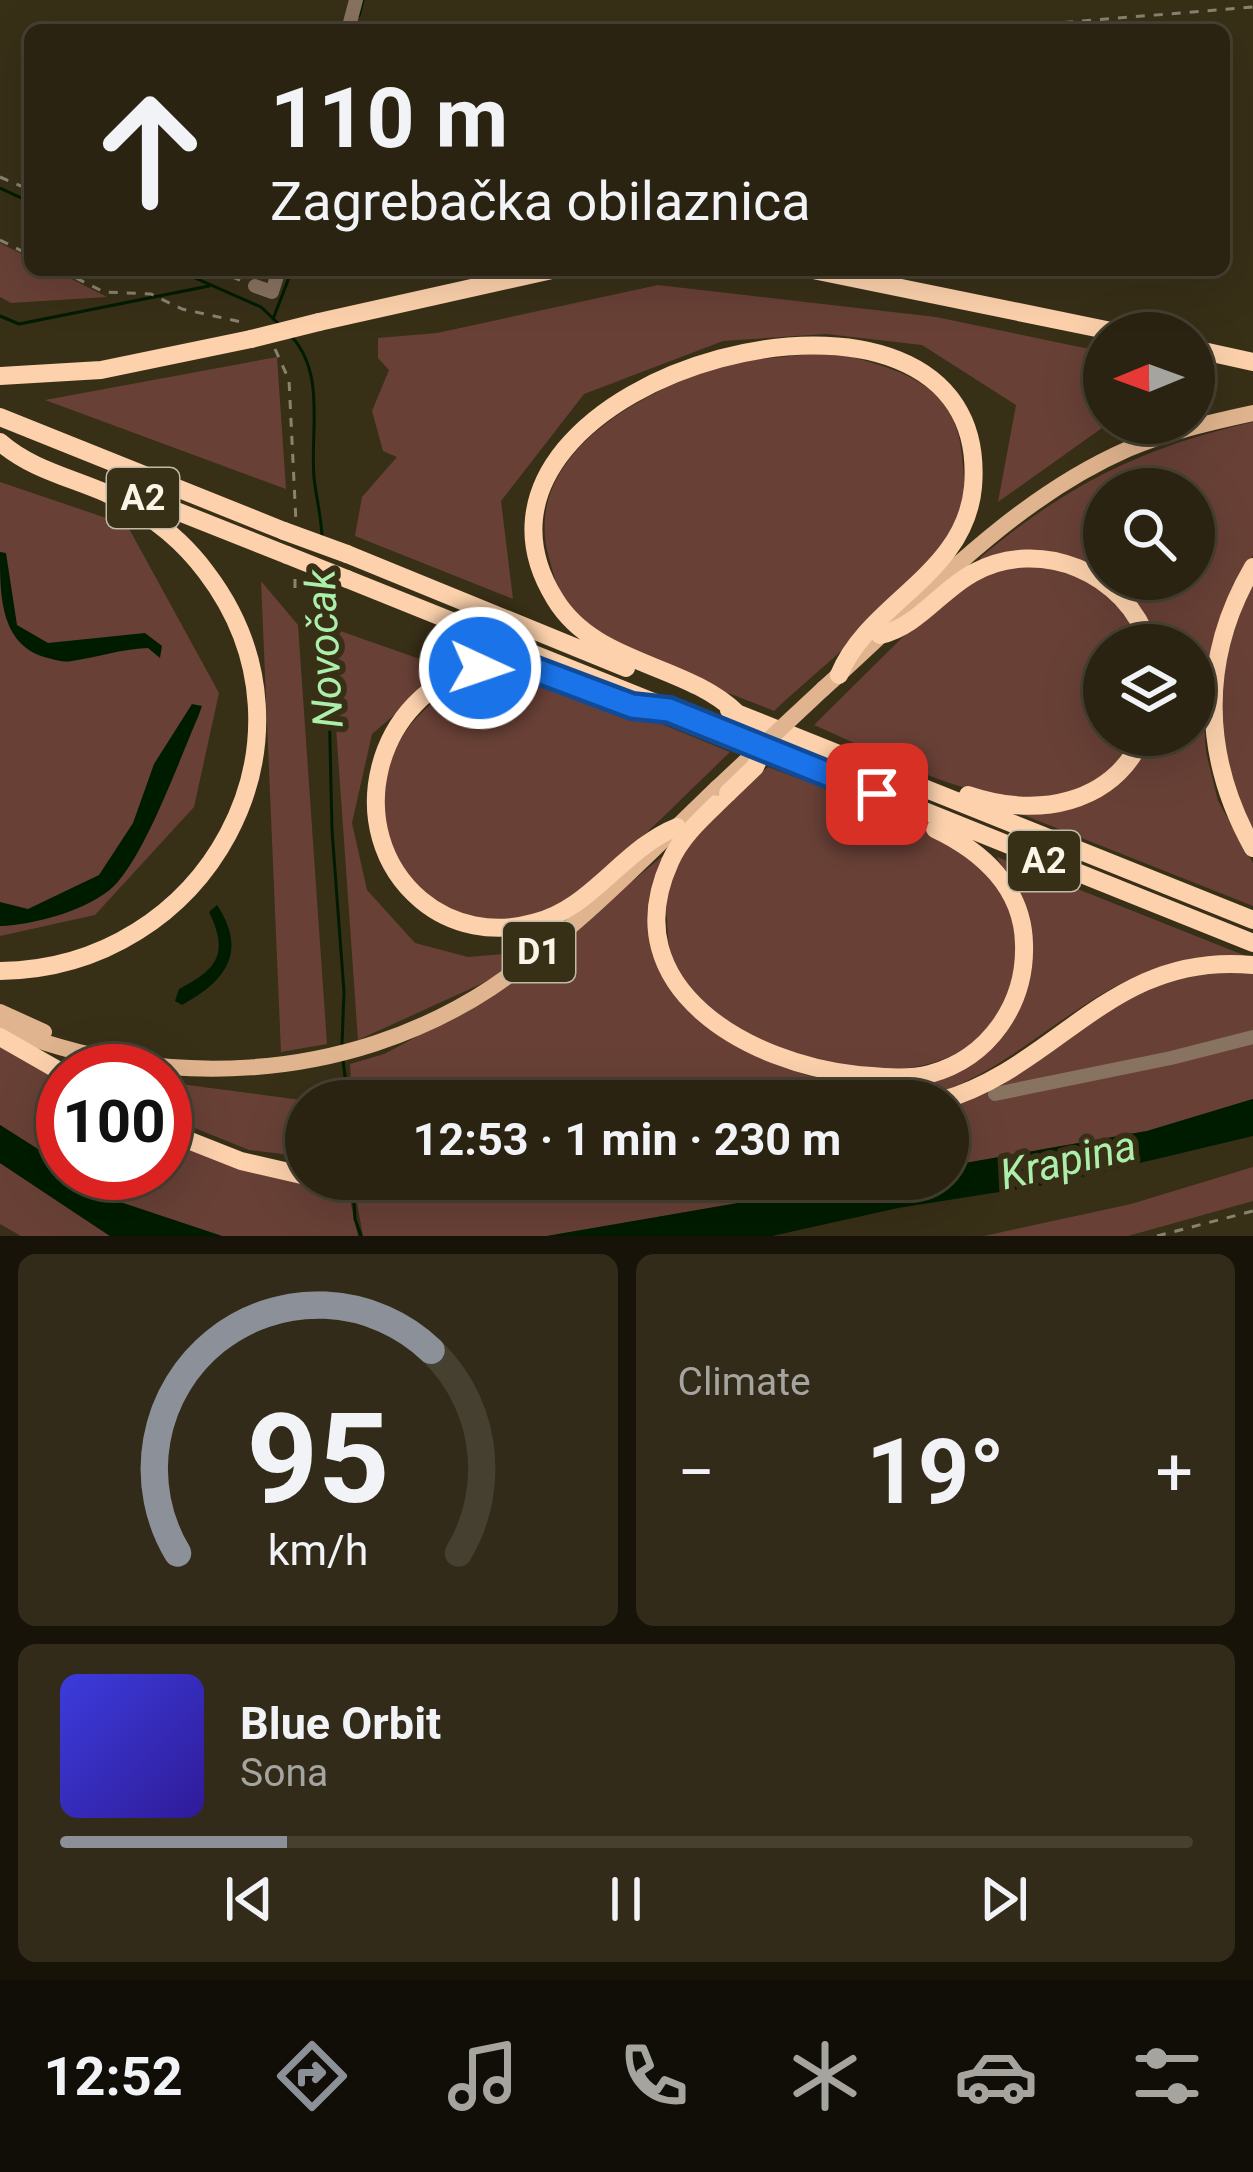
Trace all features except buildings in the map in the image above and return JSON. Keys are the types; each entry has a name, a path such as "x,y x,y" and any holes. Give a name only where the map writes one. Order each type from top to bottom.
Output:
{"highway":[{"path":"0,376 59,375 134,365 520,276"},
{"path":"842,276 1083,325"},
{"path":"737,713 714,692 587,634 555,601 536,555 534,530 541,492 563,452 610,408 689,368 771,348 866,350 917,369 958,409 971,443 973,484 970,509 958,538 926,578 849,651 839,675"},
{"path":"1215,354 1253,362"},
{"name":"A2","path":"0,417 290,529 1253,920"},
{"path":"0,441 20,460 131,506 182,544 224,599 239,632 254,691 255,725 246,790 232,827 216,858 170,911 114,947 32,971 0,971"},
{"name":"A2","path":"0,441 1253,943"},
{"path":"880,635 900,631 976,571 1003,560 1047,560 1085,570 1104,580 1134,610 1140,624"},
{"path":"1253,567 1218,647 1212,717 1223,782 1253,848"},
{"path":"669,710 632,706 517,666 480,668 453,677 417,705 386,751 376,779 376,823 380,846 406,888 455,922 484,928 513,927 556,915 580,900 649,838 677,827"},
{"path":"766,743 755,767 723,790 685,837 661,884 656,908 662,956 682,993 717,1025 808,1066 872,1076 929,1074 961,1062 1009,1014 1025,965 1018,910 1005,882 981,857 948,835 854,796 836,777"},
{"path":"856,761 885,760 989,801 1051,806 1069,803 1108,784 1134,756"},
{"path":"969,1087 1002,1072 1105,1002 1154,977 1195,966 1253,965"},
{"path":"0,1036 36,1057"},
{"path":"192,1142 285,1171"}],"main road":[{"path":"766,743 1007,523 1063,484 1130,449 1253,413"},
{"name":"D1","path":"192,1068 314,1060 380,1044 434,1020 492,987 550,943 723,790"},
{"name":"D1","path":"0,1012 82,1044"},
{"name":"D1","path":"0,1026 52,1044"}],"street":[{"path":"255,286 272,292 277,276"},
{"path":"995,1094 1253,1036"}],"path":[{"path":"1045,24 1253,7"},
{"path":"72,276 104,292 151,294 254,334 278,352 289,380 290,529"},
{"path":"230,276 255,286"},
{"path":"291,561 295,588"},
{"path":"1156,1236 1253,1211"}],"shaded area":[{"path":"0,243 24,255 24,276 66,276 107,297 11,303 0,297"},
{"path":"658,285 936,317 1083,348 1083,442 998,502 1016,405 922,345 826,334 723,341 584,394 501,501 513,599 355,536 362,497 397,457 383,451 372,411 389,370 378,358 378,338 437,333"},
{"path":"830,352 917,381 934,393 957,430 964,480 961,511 945,543 902,594 774,711 637,655 570,608 549,558 545,522 552,489 569,460 593,434 655,393 688,378 760,359"},
{"path":"277,357 286,489 45,400"},
{"path":"1253,422 1253,555 1215,634 1215,624 1150,624 1130,600 1215,600 1215,468 1117,468 1176,444 1215,444 1215,432"},
{"path":"0,482 127,525 219,693 194,807 95,915 0,936"},
{"path":"1083,485 1083,563 1061,557 982,562 980,558 1012,532"},
{"path":"1029,564 1070,575 1083,580 1083,600 1112,600 1129,624 1083,624 1083,756 1121,756 1077,791 1047,799 979,792 814,725 926,614 976,578"},
{"path":"1253,577 1253,836 1223,758 1221,668"},
{"path":"261,581 298,625 327,1044 281,1052"},
{"path":"329,627 448,669 372,734 352,823 367,890 415,943 468,957 530,952 494,978 358,1040"},
{"path":"491,673 538,677 574,688 730,752 636,842 560,904 502,921 453,912 415,884 392,843 385,795 397,746 432,703"},
{"path":"1141,756 1207,756 1218,801 1253,863 1253,906 1021,814 1080,803 1131,769"},
{"path":"768,767 890,813 933,835 971,861 1000,891 1016,927 1014,968 1002,1011 972,1044 934,1063 889,1070 841,1066 794,1054 750,1035 712,1010 683,980 668,935 665,899 672,873 707,822"},
{"path":"665,854 649,924 663,974 690,1009 725,1038 768,1061 831,1080 351,1080 350,1064 384,1054 497,994"},
{"path":"997,857 1246,956 1195,959 1146,972 1116,986 975,1077 935,1080 969,1067 1002,1036 1024,998 1032,959 1021,900"},
{"path":"1253,973 1253,1034 1001,1099 1177,1061 1253,1038 1253,1099 1147,1131 969,1162 969,1099 999,1084 1115,1005 1189,977"},
{"path":"0,1043 36,1065 36,1148 0,1125"},
{"path":"192,1086 285,1098 285,1154 249,1150 192,1127"},
{"path":"192,1148 285,1178 285,1200 350,1200 358,1236 222,1236 117,1201 192,1200"},
{"path":"0,1163 36,1187 36,1200 56,1200 110,1236 21,1236 0,1224"},
{"path":"1253,1167 1253,1201 1128,1236 984,1236 1131,1204"},
{"path":"356,1200 755,1200 547,1236 363,1236"}],"water":[{"path":"0,552 6,553 17,625 48,643 145,633 162,646 160,658 148,648 68,661 29,650 6,615"},
{"path":"192,704 202,706 171,782 138,853 114,886 60,915 0,926 0,902 28,909 99,875 133,823 154,764"},
{"path":"217,905 231,937 228,964 210,986 182,1005 175,1001 179,989 203,974 216,958 218,939 209,912"},
{"name":"Krapina","path":"1253,1099 1253,1136 1056,1183 969,1197 969,1162 1147,1131"},
{"path":"0,1125 36,1148 36,1187 0,1163"},
{"path":"56,1200 116,1200 222,1236 110,1236"},
{"path":"755,1200 949,1200 772,1236 547,1236"}],"waterway":[{"path":"359,16 363,0"},
{"name":"Novočak","path":"0,188 24,199"},
{"name":"Novočak","path":"191,276 261,307 280,325"},
{"path":"273,319 290,276"},
{"path":"0,316 19,324 209,286"},
{"name":"Novočak","path":"291,336 302,351 313,385 314,477 322,536"},
{"name":"Novočak","path":"322,575 320,619 329,698 332,830 344,992 342,1044"},
{"name":"Novočak","path":"343,1060 345,1080"},
{"name":"Novočak","path":"354,1200 361,1236"}],"route":[{"path":"480,668 531,668 632,706 669,710 877,794"}]}
